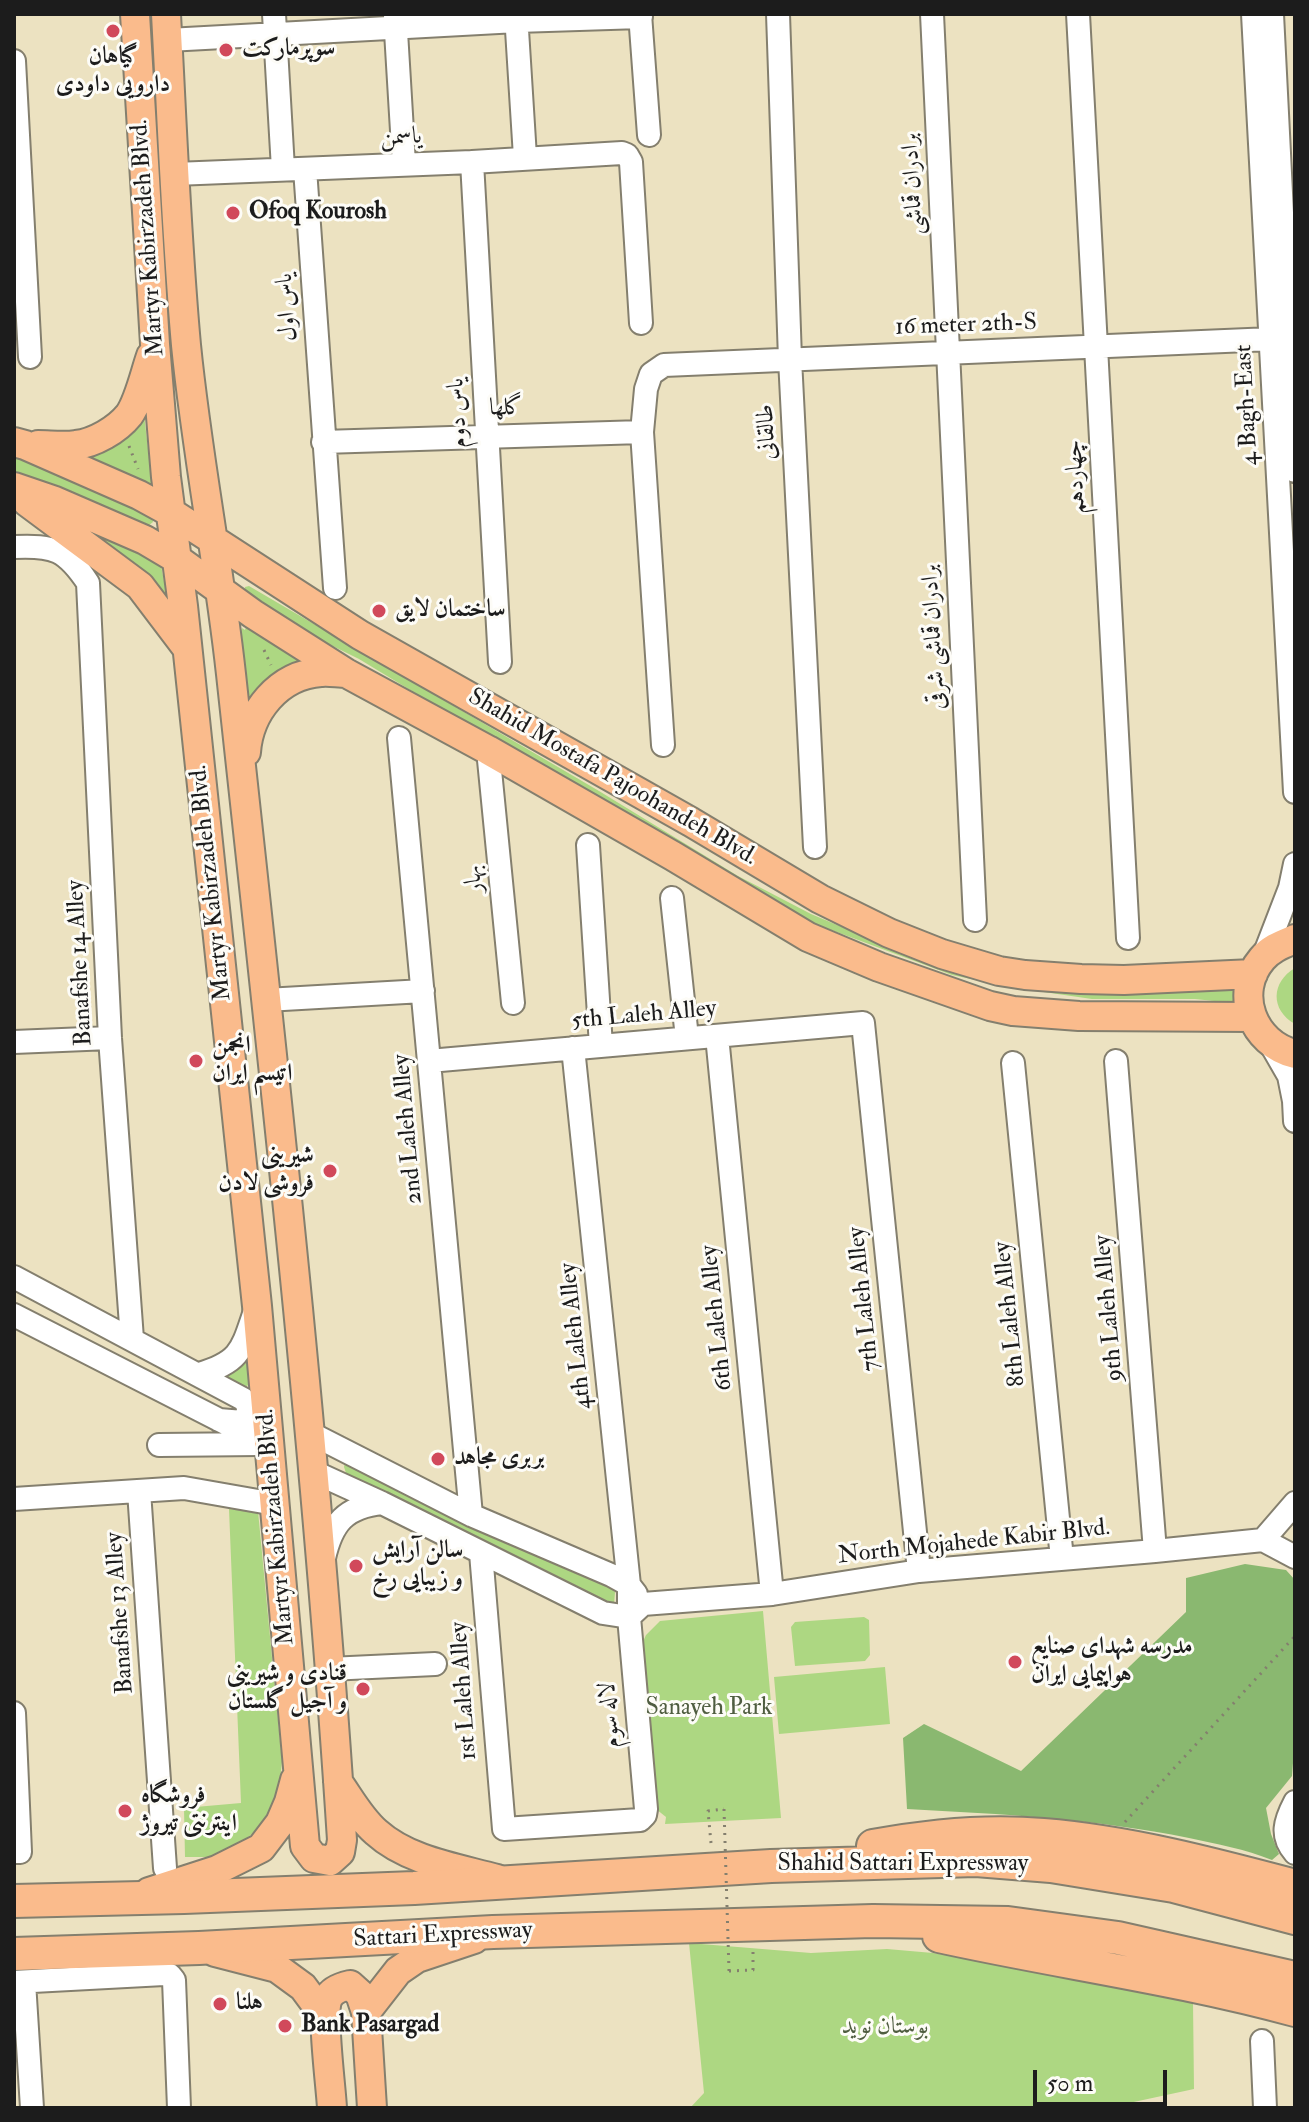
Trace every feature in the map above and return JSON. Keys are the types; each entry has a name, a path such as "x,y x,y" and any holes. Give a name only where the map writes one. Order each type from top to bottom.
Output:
{"highway":[{"path":"771,1866 917,1838 1041,1834 1190,1858 1295,1886"},
{"name":"Shahid Sattari Expressway","path":"506,1882 771,1866 976,1860 1051,1866 1174,1886 1295,1918"},
{"name":"Sattari Expressway","path":"14,1901 184,1897 506,1882"},
{"path":"873,1921 1008,1923 1118,1938 1295,1978"},
{"path":"873,1921 1006,1951 1210,1989 1295,2010"},
{"name":"Sattari Expressway","path":"17,1972 199,1948 493,1932 873,1921"}],"main road":[{"name":"Martyr Kabirzadeh Blvd.","path":"135,14 155,344 170,512 257,1306 305,1846 314,1858 330,1861 340,1852 342,1840 310,1433 243,785 187,346 167,27"},
{"path":"20,443 74,446 100,438 129,414 155,344"},
{"name":"Shahid Mostafa Pajoohandeh Blvd.","path":"20,443 139,495 170,512 360,635 665,807 820,899 889,933 942,954 999,971 1025,975 1124,980 1258,966"},
{"path":"14,489 140,586 187,648"},
{"name":"Shahid Mostafa Pajoohandeh Blvd.","path":"14,489 55,501 145,540 346,673 488,750 808,937 879,967 990,1006 1038,1014 1079,1016 1252,1017"},
{"path":"243,785 246,743 253,717 270,696 293,679 306,674 346,673"},
{"path":"1282,1049 1259,1031 1248,1003 1249,988 1258,966 1277,946 1295,939"},
{"path":"134,1897 217,1870 261,1848 280,1823 299,1763"},
{"path":"338,1782 364,1820 390,1843 414,1855 506,1882"},
{"path":"366,2012 398,1971 417,1958 493,1932"},
{"path":"199,1948 277,1968 303,1987 326,2018"},
{"path":"332,2108 326,2018 328,1998 338,1988 350,1985 360,1994 366,2012 372,2108"}],"street":[{"name":"طالقانی","path":"778,14 790,359 815,847"},
{"name":"برادران قماشی","path":"932,14 947,352"},
{"name":"چهاردهم","path":"1078,14 1128,938"},
{"name":"4 Bagh-East","path":"1253,14 1295,471"},
{"name":"4 Bagh-East","path":"1272,14 1284,338 1295,792"},
{"path":"167,27 640,15 649,135"},
{"path":"516,17 525,157"},
{"path":"396,21 404,164"},
{"name":"یاس اول","path":"275,24 294,169 335,588"},
{"path":"14,61 30,357"},
{"name":"یاسمن","path":"175,174 622,153 631,162 641,323"},
{"name":"یاس دوم","path":"472,162 500,662"},
{"name":"16 meter 2th-S","path":"642,432 646,389 651,374 664,365 1284,338"},
{"name":"برادران قماشی شرقی","path":"947,352 975,920"},
{"path":"642,432 663,745"},
{"name":"گلها","path":"323,442 642,432"},
{"name":"Banafshe 14 Alley","path":"14,547 40,546 54,550 69,558 88,583 110,1038 132,1339"},
{"name":"2nd Laleh Alley","path":"399,738 471,1515"},
{"name":"بهار","path":"488,750 513,1003"},
{"path":"588,845 601,1046"},
{"path":"1258,966 1290,888 1295,864"},
{"path":"672,898 687,1038"},
{"path":"266,1000 423,991"},
{"name":"5th Laleh Alley","path":"429,1061 863,1023"},
{"name":"7th Laleh Alley","path":"863,1023 919,1571"},
{"name":"6th Laleh Alley","path":"717,1036 772,1594"},
{"path":"14,1042 110,1038"},
{"name":"4th Laleh Alley","path":"573,1048 629,1585 636,1611"},
{"path":"1282,1049 1294,1101 1295,1121"},
{"name":"9th Laleh Alley","path":"1116,1061 1155,1551"},
{"name":"8th Laleh Alley","path":"1013,1063 1062,1559"},
{"path":"14,1277 199,1374 248,1404 248,1413 243,1422 219,1420"},
{"path":"199,1374 215,1370 237,1356 257,1306"},
{"path":"14,1315 269,1444"},
{"path":"310,1433 471,1515 629,1585"},
{"path":"159,1445 269,1444"},
{"name":"North Mojahede Kabir Blvd.","path":"312,1471 603,1613 617,1617 636,1611 919,1571 1263,1540"},
{"path":"14,1499 184,1488 275,1504"},
{"name":"Banafshe 13 Alley","path":"139,1491 165,1868"},
{"path":"321,1571 328,1539 338,1523 351,1511 382,1503"},
{"path":"1295,1503 1263,1540 1295,1557"},
{"name":"1st Laleh Alley","path":"481,1553 504,1829 640,1820 646,1809"},
{"name":"لاله سوم","path":"636,1611 646,1809"},
{"path":"329,1669 435,1664"},
{"path":"14,1713 17,1852"},
{"path":"1295,1802 1284,1827 1286,1839 1295,1853"},
{"path":"32,2108 17,1972 170,1975 174,1980 179,2108"},
{"path":"1262,2041 1265,2108"}],"path":[{"path":"129,446 140,475"},
{"path":"264,651 276,676"},
{"path":"1107,1843 1295,1636"},
{"path":"713,1869 708,1811 724,1809 729,1971 753,1970"}],"green space":[{"path":"142,397 153,492 73,450"},
{"path":"14,456 85,481 152,517 153,522 148,526 14,481"},
{"path":"89,529 161,565 171,619 86,540"},
{"path":"249,586 738,876 811,914 918,959 1233,986 1237,999 1233,1003 1195,999 1092,999 1009,987 952,975 810,922 610,811 359,659 288,624 244,594 245,587"},
{"path":"246,627 311,664 249,708 241,631"},
{"path":"1295,968 1295,1024 1281,1011 1277,996 1281,981"},
{"path":"248,1350 249,1384 246,1387 222,1374"},
{"path":"345,1461 608,1585 615,1592 614,1605 610,1609 346,1473"},
{"path":"229,1509 258,1511 282,1762 278,1799 264,1822 239,1846 218,1857 185,1857 184,1808 241,1803"},
{"path":"1245,1564 1286,1570 1295,1580 1295,1737 1292,1776 1266,1808 1279,1854 1272,1860 1220,1845 1119,1826 1013,1815 907,1809 903,1738 924,1724 1021,1771 1186,1612 1186,1578"},
{"name":"Sanayeh Park","path":"763,1611 781,1818 665,1824 666,1817 656,1809 641,1646 646,1635 660,1621"},
{"path":"864,1617 869,1620 870,1655 865,1661 795,1666 791,1627 795,1622"},
{"path":"885,1667 890,1724 779,1734 774,1677"},
{"name":"بوستان نوید","path":"689,1943 811,1953 887,1949 933,1953 1110,1982 1193,2002 1194,2089 1106,2108 690,2108 704,2093"}],"place":[{"name":"گیاهان دارویی داودی","path":"113,31"},
{"name":"سوپرمارکت","path":"226,50"},
{"name":"Ofoq Kourosh","path":"233,213"},
{"name":"ساختمان لایق","path":"379,611"},
{"name":"انجمن اتیسم ایران","path":"196,1061"},
{"name":"شیرینی فروشی لادن","path":"330,1171"},
{"name":"بربری مجاهد","path":"438,1459"},
{"name":"سالن آرایش و زیبایی رخ","path":"356,1566"},
{"name":"مدرسه شهدای صنایع هواپیمایی ایران","path":"1015,1662"},
{"name":"قنادی و شیرینی و آجیل گلستان","path":"363,1689"},
{"name":"فروشگاه اینترنتی تیروژ","path":"125,1811"},
{"name":"هلنا","path":"220,2004"},
{"name":"Bank Pasargad","path":"285,2026"}]}
